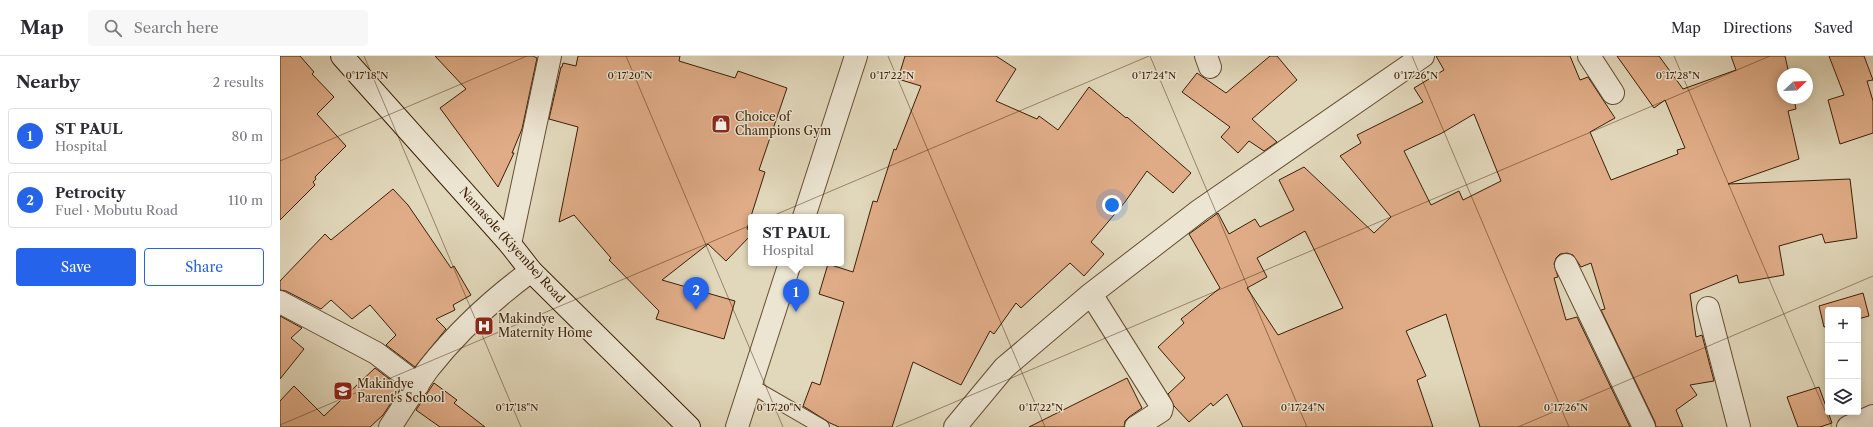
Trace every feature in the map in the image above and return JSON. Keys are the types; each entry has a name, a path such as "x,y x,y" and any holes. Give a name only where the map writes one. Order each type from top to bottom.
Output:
{"street":[{"name":"Namasole (Kiyembe) Road","path":"342,56 510,244 532,271 689,427"},
{"path":"510,244 550,56"},
{"path":"805,214 856,56"},
{"path":"955,427 1004,368 1091,294 1200,210 1423,56"},
{"path":"1589,56 1613,93"},
{"path":"1566,265 1644,427"},
{"path":"738,427 789,266"},
{"path":"390,427 418,385 464,328 484,308 532,271"},
{"path":"1091,294 1162,407 1161,411 1136,427"},
{"path":"280,302 376,353 418,385"},
{"path":"1708,308 1739,427"},
{"path":"1848,427 1873,416"}],"lane":[{"path":"751,386 822,427"}],"building":[{"path":"280,56 300,56 314,72 312,74 334,97 317,114 346,146 315,177 316,179 313,182 315,185 280,220"},
{"path":"435,56 533,56 537,58 522,129 512,153 514,153 498,187 440,108 466,89"},
{"path":"578,56 680,56 679,61 735,78 738,71 787,88 759,170 765,172 752,214 748,214 748,238 726,261 708,244 662,280 735,301 724,339 656,319 659,311 609,260 611,258 574,215 559,222 578,127 549,119 563,63 576,66"},
{"path":"905,56 996,56 1016,69 996,101 1037,119 1039,116 1058,130 1089,87 1126,118 1127,117 1191,173 1173,193 1147,171 1125,202 1091,242 1104,254 1084,276 1070,263 1021,308 1016,303 994,334 990,331 961,385 913,362 892,427 839,427 803,406 812,382 820,385 844,302 819,294 827,266 834,266 853,272 873,201 877,202 894,149 896,150 921,86 898,79"},
{"path":"1270,56 1277,56 1297,80 1252,119 1277,142 1264,151 1249,141 1238,153 1221,137 1230,127 1182,92 1197,73 1226,93"},
{"path":"1436,56 1570,56 1580,80 1588,77 1615,118 1590,132 1611,180 1678,154 1677,150 1685,148 1665,100 1654,108 1617,56 1659,56 1683,89 1736,70 1731,56 1785,56 1788,68 1777,68 1777,104 1795,104 1796,109 1788,111 1799,159 1728,184 1850,179 1857,238 1825,243 1822,234 1779,246 1784,275 1739,283 1737,275 1690,294 1696,337 1702,335 1714,381 1690,385 1697,395 1676,410 1683,427 1656,427 1655,422 1601,310 1605,309 1591,263 1581,267 1573,255 1567,253 1560,254 1556,258 1554,264 1558,277 1554,278 1566,320 1577,317 1630,427 1480,427 1446,314 1406,331 1426,376 1417,380 1433,427 1243,427 1227,394 1213,406 1211,403 1189,422 1174,406 1168,394 1185,378 1158,347 1184,323 1181,319 1220,288 1189,234 1218,213 1229,234 1255,219 1260,227 1294,210 1279,180 1304,167 1374,233 1391,217 1340,156 1361,143 1357,135 1423,102 1414,88 1444,70","holes":["1474,114 1501,181 1463,200 1459,191 1431,205 1404,151 1442,133","1305,231 1343,308 1278,335 1247,288 1267,277 1257,258"]},
{"path":"1829,56 1864,56 1873,80 1867,81 1873,101 1873,133 1840,144 1828,100 1844,95"},
{"path":"393,189 408,205 451,268 454,266 471,295 453,305 455,310 436,319 446,329 415,367 386,345 396,335 370,305 352,319 331,300 321,309 286,291 280,290 280,281 325,234 331,240"},
{"path":"1863,293 1869,316 1861,318 1861,307 1825,307 1824,327 1819,306"},
{"path":"280,316 302,328 291,338 304,349 280,379"},
{"path":"375,368 401,388 383,415 370,427 280,427 280,401 294,386 324,416"},
{"path":"1127,378 1142,408 1125,421 1124,427 1029,427"},
{"path":"434,383 457,400 454,403 485,427 440,427 416,410"},
{"path":"1819,387 1825,404 1825,415 1829,415 1832,423 1820,427 1798,427 1787,397"}],"place":[{"name":"Choice of Champions Gym","path":"721,124"},
{"name":"Petrocity","path":"696,310"},
{"name":"ST PAUL","path":"796,312"},
{"name":"Makindye Maternity Home","path":"484,326"},
{"name":"Makindye Parent's School","path":"343,391"}]}
